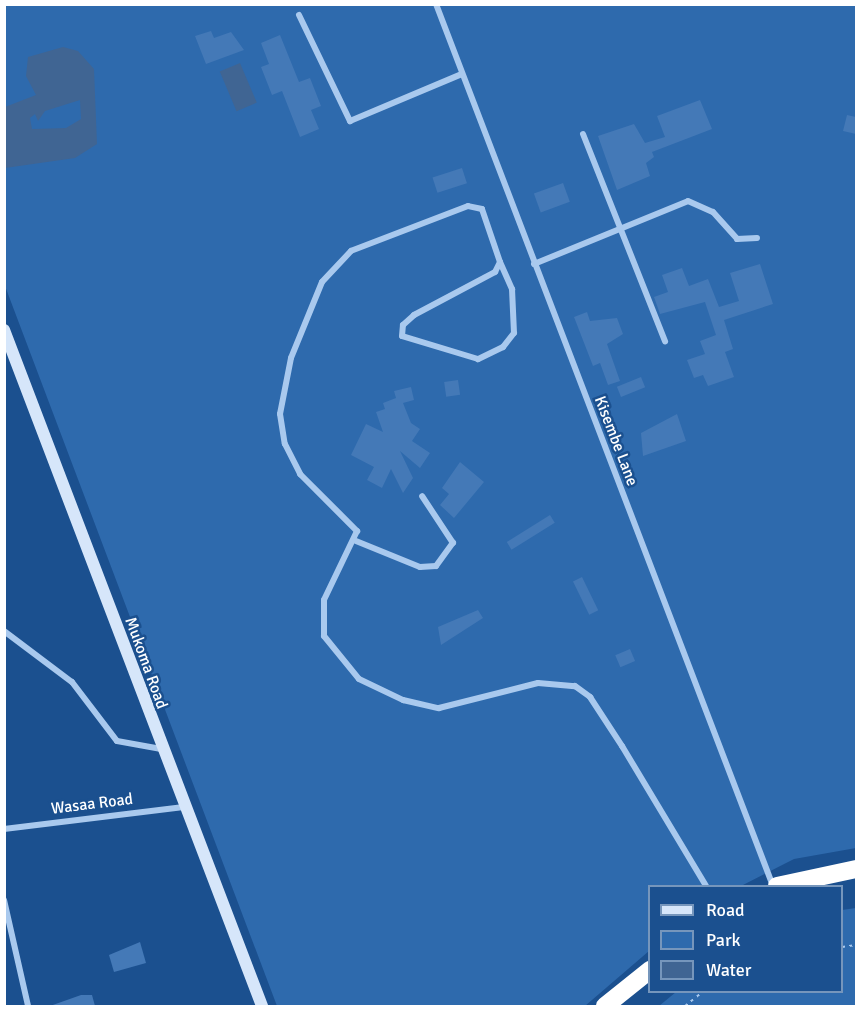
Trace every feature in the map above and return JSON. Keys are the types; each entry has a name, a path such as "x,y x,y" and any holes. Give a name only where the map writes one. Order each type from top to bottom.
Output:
{"highway":[{"path":"780,885 856,869"},
{"path":"605,1006 648,972"}],"street":[{"name":"Kisembe Lane","path":"436,4 534,264 775,885"},
{"path":"299,15 350,121 462,74"},
{"path":"583,134 665,341"},
{"path":"534,264 688,201 713,212 737,239 757,238"},
{"path":"500,262 480,283 414,315 402,325 402,336 478,359 503,347 514,333 515,305 488,218 482,209 468,206 351,252 322,282 291,358 280,414 285,444 300,474 354,523 356,541 324,600 321,620 339,662 359,679 403,700 439,708 538,683 575,686 590,698 622,746 705,885"},
{"name":"Mukoma Road","path":"4,330 182,807 262,1006"},
{"path":"356,541 420,567 436,566 453,543 422,496"},
{"path":"4,631 72,682 117,741 161,749"},
{"name":"Wasaa Road","path":"4,829 182,807"},
{"path":"4,900 28,1006"}],"path":[{"path":"685,1006 701,993"}],"green space":[{"path":"5,5 856,5 856,848 794,859 743,885 648,885 648,952 585,1006 277,1006 5,286"},
{"path":"856,908 856,1006 659,1006 675,993 843,993 843,910"}],"water":[{"path":"63,47 78,51 94,69 97,144 75,158 5,168 5,107 36,95 26,76 28,57","holes":["80,100 81,119 66,128 32,129 30,118 35,114 38,121 45,111"]},
{"path":"240,63 257,103 237,111 220,72"}],"building":[{"path":"211,31 214,38 231,32 244,50 206,64 195,36"},
{"path":"280,35 299,82 310,78 321,106 311,110 319,129 300,137 282,91 272,95 261,67 269,64 261,43"},
{"path":"700,100 712,129 652,152 654,157 646,163 650,176 617,190 598,136 634,124 645,143 665,137 657,116"},
{"path":"847,115 856,117 856,134 843,131"},
{"path":"462,168 467,183 437,193 433,178"},
{"path":"563,183 570,202 541,212 534,194"},
{"path":"760,264 773,304 724,320 733,349 725,352 734,377 708,386 703,375 694,378 687,360 705,354 700,341 716,335 705,302 660,314 654,297 668,292 662,275 682,268 689,286 708,279 719,307 739,301 730,273"},
{"path":"587,312 590,321 617,318 623,334 607,344 620,381 608,385 600,363 593,366 574,317"},
{"path":"641,377 645,387 621,397 617,387"},
{"path":"458,380 460,395 446,397 444,382"},
{"path":"411,387 414,400 403,403 411,423 420,429 412,441 430,453 420,468 400,451 413,478 403,493 391,469 382,488 367,480 374,467 351,455 366,424 383,432 376,412 385,409 383,403 396,398 394,391"},
{"path":"677,414 686,441 643,456 641,433"},
{"path":"460,462 484,482 454,518 440,505 449,494 442,488"},
{"path":"550,515 555,523 512,550 507,542"},
{"path":"582,577 598,610 589,615 573,581"},
{"path":"478,610 483,618 441,645 438,627"},
{"path":"630,649 635,661 620,667 615,655"},
{"path":"140,942 146,963 114,972 109,955"},
{"path":"81,995 92,995 95,1006 50,1006"}]}
